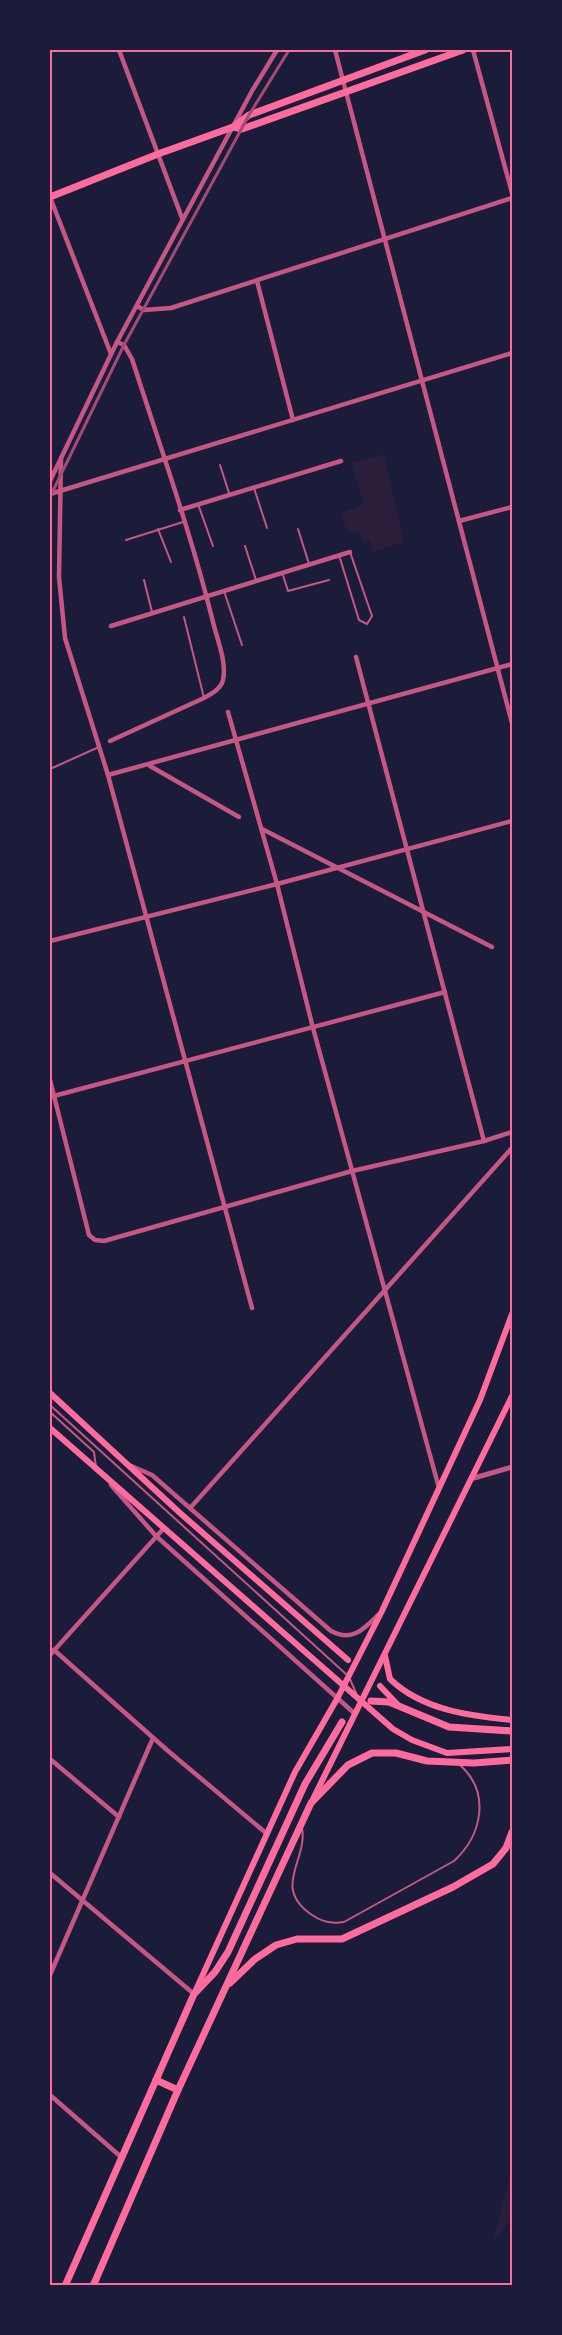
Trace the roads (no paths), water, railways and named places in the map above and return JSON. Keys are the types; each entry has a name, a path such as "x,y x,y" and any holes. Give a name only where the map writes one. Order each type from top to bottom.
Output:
{"main road":[{"path":"50,196 233,127 249,115 425,50"},
{"path":"233,127 242,129 463,50"},
{"path":"65,2286 120,2156 295,1772 349,1677 440,1488 480,1400 513,1314"},
{"path":"50,1393 348,1660"},
{"path":"93,2286 178,2090 301,1821 513,1396"},
{"path":"50,1428 393,1729 412,1740 447,1753 513,1749"},
{"path":"384,1654 390,1679 415,1697 454,1712 513,1720"},
{"path":"380,1686 400,1708"},
{"path":"371,1701 384,1701 449,1727 482,1731 513,1731"},
{"path":"194,1994 215,1972 228,1952 305,1784 342,1722"},
{"path":"482,1731 495,1738"},
{"path":"311,1803 348,1765 372,1752 396,1753 428,1761 474,1763 513,1760"},
{"path":"226,1987 255,1959 276,1945 297,1939 342,1939 453,1887 494,1864 506,1848 513,1832"},
{"path":"156,2080 178,2090"}],"street":[{"path":"119,50 183,219"},
{"path":"50,481 117,342 252,91 277,50"},
{"path":"335,50 513,723"},
{"path":"137,306 144,310 171,308 385,240 513,196 473,50"},
{"path":"50,196 111,354"},
{"path":"257,281 293,420"},
{"path":"110,741 204,698 218,690 223,682 223,662 180,510 132,359 124,345 117,342"},
{"path":"50,494 513,353"},
{"path":"61,458 59,577 65,638 108,775 252,1308"},
{"path":"180,510 341,460"},
{"path":"459,521 513,507"},
{"path":"111,626 350,552"},
{"path":"356,657 484,1141"},
{"path":"108,775 150,766 513,664"},
{"path":"228,712 277,884 313,1028 440,1488"},
{"path":"150,766 239,817"},
{"path":"50,941 513,821"},
{"path":"262,830 332,868 492,947"},
{"path":"52,1097 445,992"},
{"path":"50,1080 52,1097 89,1234 95,1240 104,1241 352,1171 484,1141 513,1132"},
{"path":"191,1507 513,1148"},
{"path":"129,1465 152,1475 191,1507 331,1631 348,1637 357,1634 382,1611"},
{"path":"96,1467 156,1536 354,1713"},
{"path":"474,1478 513,1467"},
{"path":"50,1655 164,1528"},
{"path":"54,1650 153,1738 267,1833"},
{"path":"50,1975 153,1738"},
{"path":"50,1759 119,1817"},
{"path":"50,1872 194,1994"},
{"path":"50,2095 120,2156"}],"lane":[{"path":"220,465 230,495"},
{"path":"253,488 267,528"},
{"path":"198,504 213,546"},
{"path":"126,540 183,522"},
{"path":"158,529 171,562"},
{"path":"298,529 309,564"},
{"path":"245,546 256,580"},
{"path":"338,555 359,620 368,624 372,616 350,552"},
{"path":"282,572 288,591 329,580"},
{"path":"144,580 153,613"},
{"path":"224,591 242,645"},
{"path":"184,617 204,698"},
{"path":"50,769 99,747"},
{"path":"50,1405 349,1677 359,1705"},
{"path":"50,1412 94,1452 96,1467"},
{"path":"301,1821 304,1837 293,1872 292,1888 299,1903 307,1912 329,1923 344,1922 454,1861 466,1850 476,1834 480,1809 475,1783 447,1753"}],"railway":[{"path":"50,497 124,345 249,115 289,50"}]}
